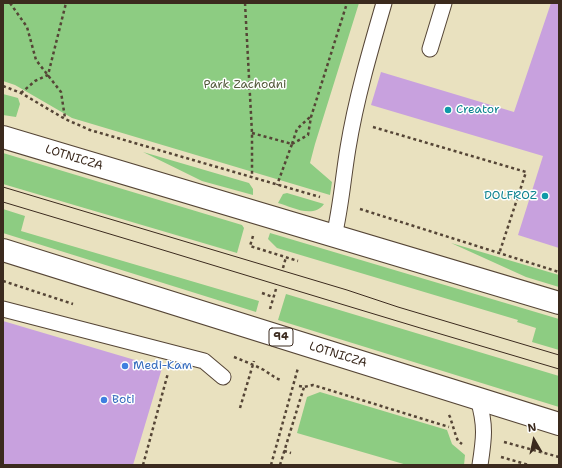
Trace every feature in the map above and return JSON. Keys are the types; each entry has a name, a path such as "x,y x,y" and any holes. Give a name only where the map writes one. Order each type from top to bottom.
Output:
{"main road":[{"name":"LOTNICZA","path":"3,137 559,303"},
{"name":"LOTNICZA","path":"3,250 559,424"}],"lane":[{"path":"334,236 341,203 348,149 354,121 369,56 384,3"},
{"path":"430,49 444,3"},
{"path":"3,309 204,361 223,377"},
{"path":"478,399 482,412 484,428 481,458"}],"path":[{"path":"10,3 27,27 36,60 61,92 65,119"},
{"path":"48,75 66,3"},
{"path":"245,3 252,133 252,177"},
{"path":"252,133 292,144 308,136 311,117 347,3"},
{"path":"21,93 35,81 48,75"},
{"path":"3,86 21,93 65,119 90,130 341,203 559,272"},
{"path":"277,185 297,129 311,117"},
{"path":"354,121 526,172 500,254"},
{"path":"254,232 250,246 298,261"},
{"path":"283,268 286,257"},
{"path":"269,312 276,289"},
{"path":"262,293 273,297"},
{"path":"143,465 173,353"},
{"path":"240,408 254,362"},
{"path":"271,465 298,368 306,370"},
{"path":"299,386 304,387 313,385 449,427"},
{"path":"280,465 304,387"},
{"path":"448,414 458,441 481,458 529,465"},
{"path":"503,441 559,457"},
{"path":"284,451 291,453"}],"green space":[{"name":"Park Zachodni","path":"3,3 359,3 310,163 332,182 330,195 72,118 15,85 3,81"},
{"path":"3,94 18,98 20,104 16,117 3,115"},
{"path":"143,152 249,183 253,189 253,195 202,181"},
{"path":"3,153 242,225 244,228 237,253 3,184"},
{"path":"287,193 324,204 314,211 302,211 278,203 283,194"},
{"path":"3,209 25,216 21,231 259,301 256,312 3,233"},
{"path":"270,233 559,319 559,350 532,342 536,328 517,322 518,320 277,248 268,239"},
{"path":"451,243 559,275 559,287 526,277"},
{"path":"286,294 559,376 559,407 278,320"},
{"path":"320,392 447,430 452,444 465,455 464,465 407,465 297,433 307,397"}],"building":[{"path":"551,3 559,3 559,248 518,235 543,156 371,105 381,72 514,112"},
{"path":"3,321 162,368 133,465 3,465"}],"tram line":[{"path":"3,187 559,355"},
{"path":"3,202 559,369"}],"place":[{"name":"Creator","path":"448,110"},
{"name":"DOLFROZ","path":"545,196"},
{"name":"Medi-Kam","path":"125,366"},
{"name":"Boti","path":"104,400"}]}
